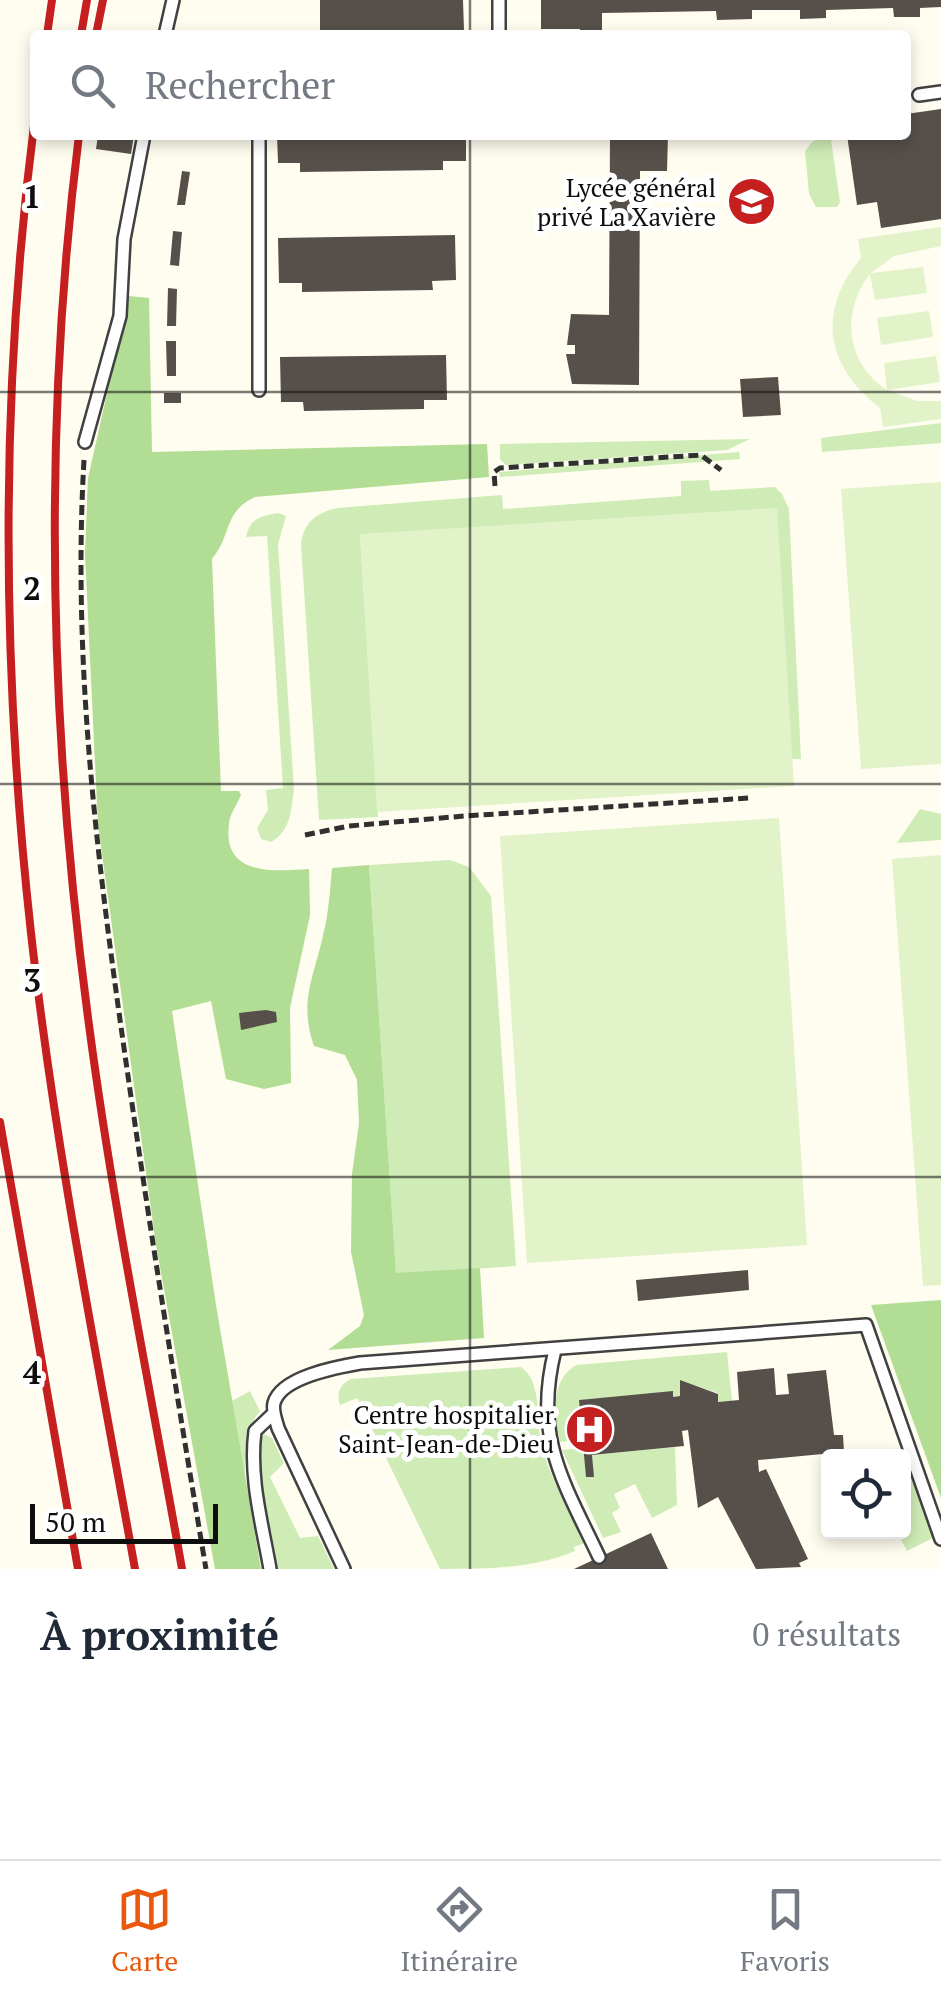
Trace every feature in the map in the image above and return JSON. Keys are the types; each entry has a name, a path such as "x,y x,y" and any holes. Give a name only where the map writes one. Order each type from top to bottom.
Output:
{"lane":[{"path":"166,30 173,0"},
{"path":"499,0 499,30"},
{"path":"919,95 941,92"},
{"path":"86,442 120,316 124,239 143,140"},
{"path":"259,140 259,390"},
{"path":"344,1569 278,1428 274,1403 290,1384 338,1366 866,1325 941,1538"},
{"path":"555,1350 547,1380 546,1429 562,1478 599,1558"},
{"path":"270,1569 252,1472 252,1449 254,1431 274,1413"}],"path":[{"path":"86,442 82,602 98,856 152,1250 206,1569"},
{"path":"495,486 494,472 500,468 701,455 721,470"},
{"path":"305,835 349,826 464,816 749,798"}],"green space":[{"path":"831,140 840,202 837,207 816,207 809,194 805,151 813,141"},
{"path":"941,227 941,246 894,256 871,273 923,267 927,293 875,300 870,274 855,304 852,336 856,351 873,379 887,390 884,363 936,356 940,382 888,390 917,401 941,401 941,419 883,427 880,408 848,375 838,356 833,338 837,298 861,258 858,239"},
{"path":"129,296 149,298 152,452 487,444 489,477 255,497 233,517 212,559 221,791 239,791 241,795 230,820 229,841 234,854 254,867 309,869 310,915 290,1008 291,1083 264,1089 226,1079 211,1001 172,1011 261,1569 215,1569 156,1245 98,825 85,554 88,478"},
{"path":"929,311 933,337 881,345 877,318"},
{"path":"941,423 941,443 822,452 821,438"},
{"path":"750,439 727,450 506,465 500,459 500,444"},
{"path":"739,452 740,459 500,477 499,472"},
{"path":"709,480 710,491 775,487 789,509 801,759 793,759 360,535 378,817 319,820 301,544 312,520 337,508 502,495 503,509 681,496 681,481"},
{"path":"941,482 941,764 861,769 841,489"},
{"path":"777,508 794,786 377,812 360,534"},
{"path":"278,513 286,516 278,544 294,790 286,826 271,842 261,839 257,828 268,810 266,790 283,788 267,536 246,537 257,519"},
{"path":"920,809 941,814 941,840 897,843"},
{"path":"779,818 807,1245 527,1263 500,836"},
{"path":"941,855 941,1285 923,1286 892,859"},
{"path":"450,860 469,867 491,896 516,1266 396,1274 369,865"},
{"path":"369,865 396,1273 480,1268 484,1338 328,1350 360,1326 364,1315 351,1252 352,1174 359,1123 357,1080 345,1055 314,1046 308,1001 326,923 332,868"},
{"path":"941,1300 941,1498 871,1305"},
{"path":"727,1352 732,1401 718,1402 718,1393 681,1381 680,1396 673,1397 673,1392 580,1400 583,1440 560,1442 556,1421 558,1389 576,1365"},
{"path":"521,1367 533,1382 544,1454 585,1543 559,1557 526,1565 440,1569 357,1398 340,1405 340,1389 351,1379"},
{"path":"250,1391 260,1411 248,1434 245,1476 232,1401"},
{"path":"264,1434 272,1438 284,1463 270,1477 300,1538 318,1536 334,1569 277,1569 260,1479 260,1445"},
{"path":"675,1447 677,1505 652,1518 635,1484 614,1494 620,1508 612,1513 621,1532 603,1538 562,1450 584,1448 593,1477 592,1455"},
{"path":"911,1477 933,1538 907,1551 901,1539 911,1539"}],"building":[{"path":"320,0 463,0 464,30 320,30"},
{"path":"541,0 941,0 941,7 920,8 920,17 894,17 893,8 826,10 826,18 800,19 800,10 752,10 752,19 717,20 716,11 602,13 602,30 541,29"},
{"path":"941,109 941,219 881,228 877,202 857,205 848,140 911,140 911,113"},
{"path":"97,140 133,140 131,154 96,149"},
{"path":"277,140 466,140 466,161 443,161 443,170 300,172 300,163 278,163"},
{"path":"610,140 668,140 667,171 640,171 639,385 572,384 566,354 575,354 575,345 567,345 571,314 609,315"},
{"path":"182,171 190,172 185,205 177,205"},
{"path":"173,231 182,232 179,266 170,265"},
{"path":"455,235 456,280 432,281 433,290 302,292 302,283 279,283 278,238"},
{"path":"168,288 177,289 176,326 167,326"},
{"path":"166,341 176,341 176,376 167,376"},
{"path":"446,355 447,400 424,400 424,409 304,411 303,402 281,402 280,357"},
{"path":"778,377 781,415 743,417 740,379"},
{"path":"164,393 181,393 181,403 164,403"},
{"path":"276,1012 277,1022 241,1030 239,1013"},
{"path":"748,1270 749,1290 638,1301 636,1280"},
{"path":"774,1368 776,1395 789,1394 787,1374 826,1370 834,1435 843,1435 844,1449 758,1460 759,1472 766,1469 808,1559 799,1563 801,1567 756,1569 718,1497 698,1508 688,1430 682,1431 684,1446 592,1455 594,1477 586,1477 579,1400 673,1391 673,1397 680,1396 680,1380 718,1394 718,1402 739,1400 737,1372"},
{"path":"651,1533 668,1569 574,1569"}],"railway":[{"path":"48,30 52,0"},
{"path":"82,30 87,0"},
{"path":"97,30 103,0"},
{"path":"33,140 15,321 10,423 10,627 21,831 52,1093 135,1569"},
{"path":"78,140 59,357 55,469 55,580 65,803 99,1093 182,1569"},
{"path":"0,1122 78,1569"}],"place":[{"name":"Lycée général privé La Xavière","path":"751,202"},
{"name":"Centre hospitalier Saint-Jean-de-Dieu","path":"589,1429"}]}
